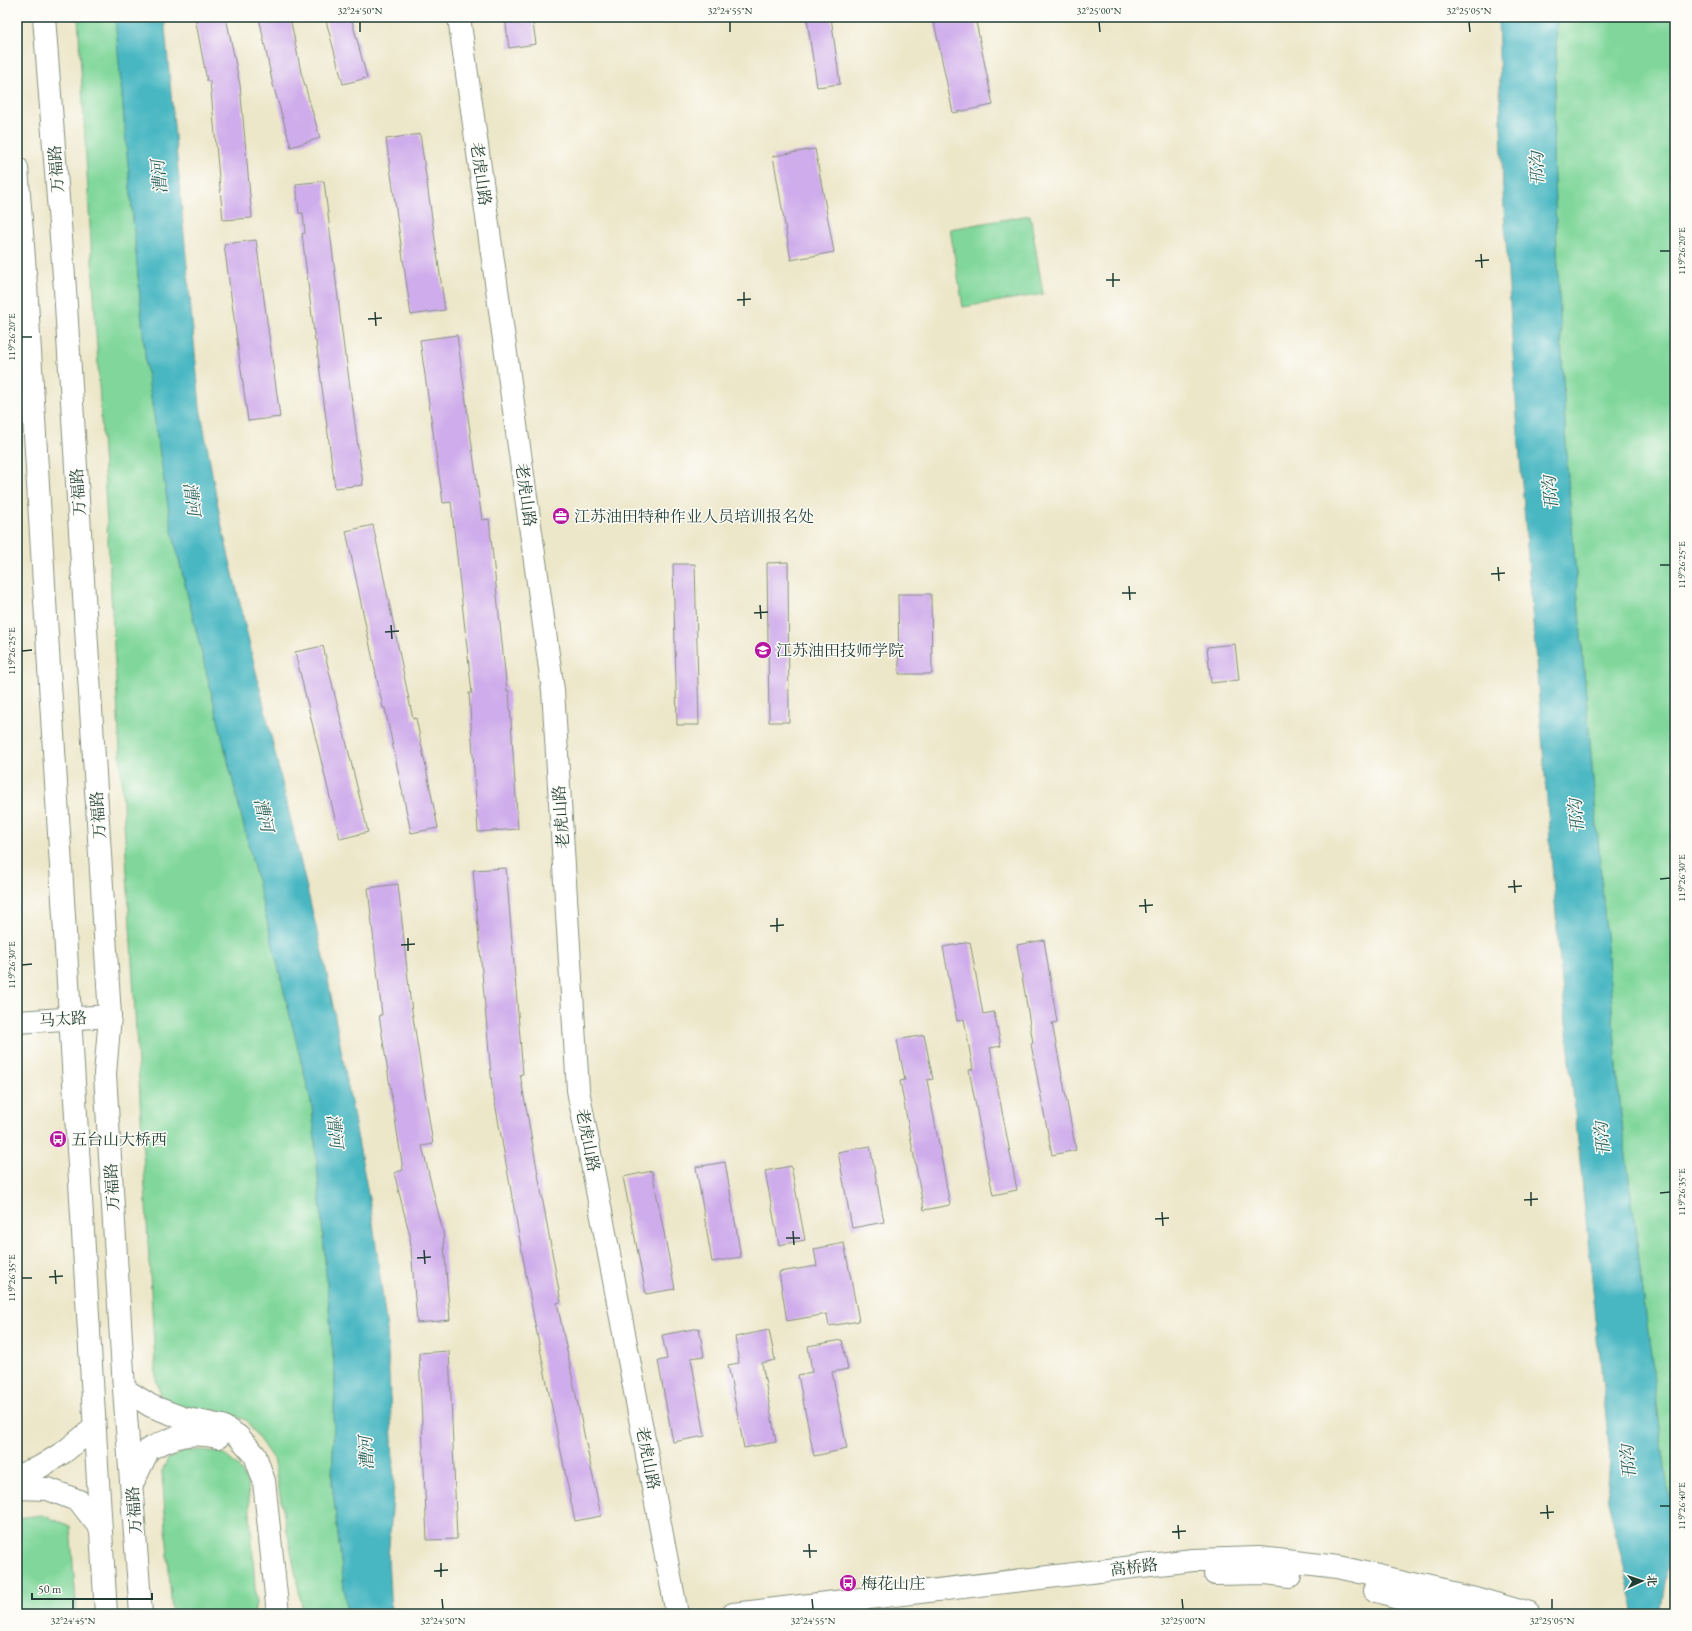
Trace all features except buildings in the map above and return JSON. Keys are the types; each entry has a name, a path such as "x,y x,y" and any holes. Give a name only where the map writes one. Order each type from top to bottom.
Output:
{"main road":[{"name":"万福路","path":"44,17 65,289 110,1016 106,1074 124,1389 141,1614"},
{"name":"老虎山路","path":"459,17 553,690 578,1090 678,1614"},
{"name":"万福路","path":"17,168 21,286 71,1019 106,1614"},
{"name":"马太路","path":"17,1022 110,1016"},
{"path":"124,1389 151,1406 183,1418 222,1426 238,1436 255,1455 264,1481 278,1614"},
{"path":"17,1476 46,1463 64,1452 94,1428"},
{"path":"132,1485 149,1450 178,1436 200,1434 218,1437 234,1445 247,1462 255,1483 270,1614"},
{"path":"17,1488 48,1489 79,1501 100,1528"},
{"name":"高桥路","path":"733,1614 1193,1560 1259,1558 1338,1567 1475,1598 1530,1614"},
{"name":"高桥路","path":"852,1614 1198,1574 1266,1573 1332,1581 1472,1614"}],"green space":[{"path":"78,17 115,17 146,366 172,531 312,1106 335,1378 332,1483 347,1614 304,1614 273,1459 246,1420 220,1411 178,1408 161,1395 156,1380"},
{"path":"1557,17 1675,17 1675,1517 1668,1492 1621,1115 1567,467 1553,159"},
{"path":"1030,215 1043,294 963,307 950,229"},
{"path":"203,1450 222,1453 238,1466 248,1484 256,1602 254,1614 172,1614 162,1471 168,1459 185,1451"},
{"path":"42,1515 70,1526 77,1614 17,1614 17,1518"}],"water":[{"name":"漕河","path":"115,17 164,17 200,407 221,523 327,974 372,1215 387,1330 394,1485 388,1558 391,1614 347,1614 332,1483 335,1378 312,1106 172,531 146,366"},
{"name":"邗沟","path":"1498,17 1557,17 1553,159 1567,467 1621,1115 1668,1492 1675,1517 1675,1533 1673,1533 1660,1614 1634,1614 1607,1498 1610,1457 1559,953 1518,432 1503,193"}],"place":[{"name":"江苏油田特种作业人员培训报名处","path":"561,516"},
{"name":"江苏油田技师学院","path":"763,650"},
{"name":"五台山大桥西","path":"58,1139"},
{"name":"梅花山庄","path":"848,1583"}]}
